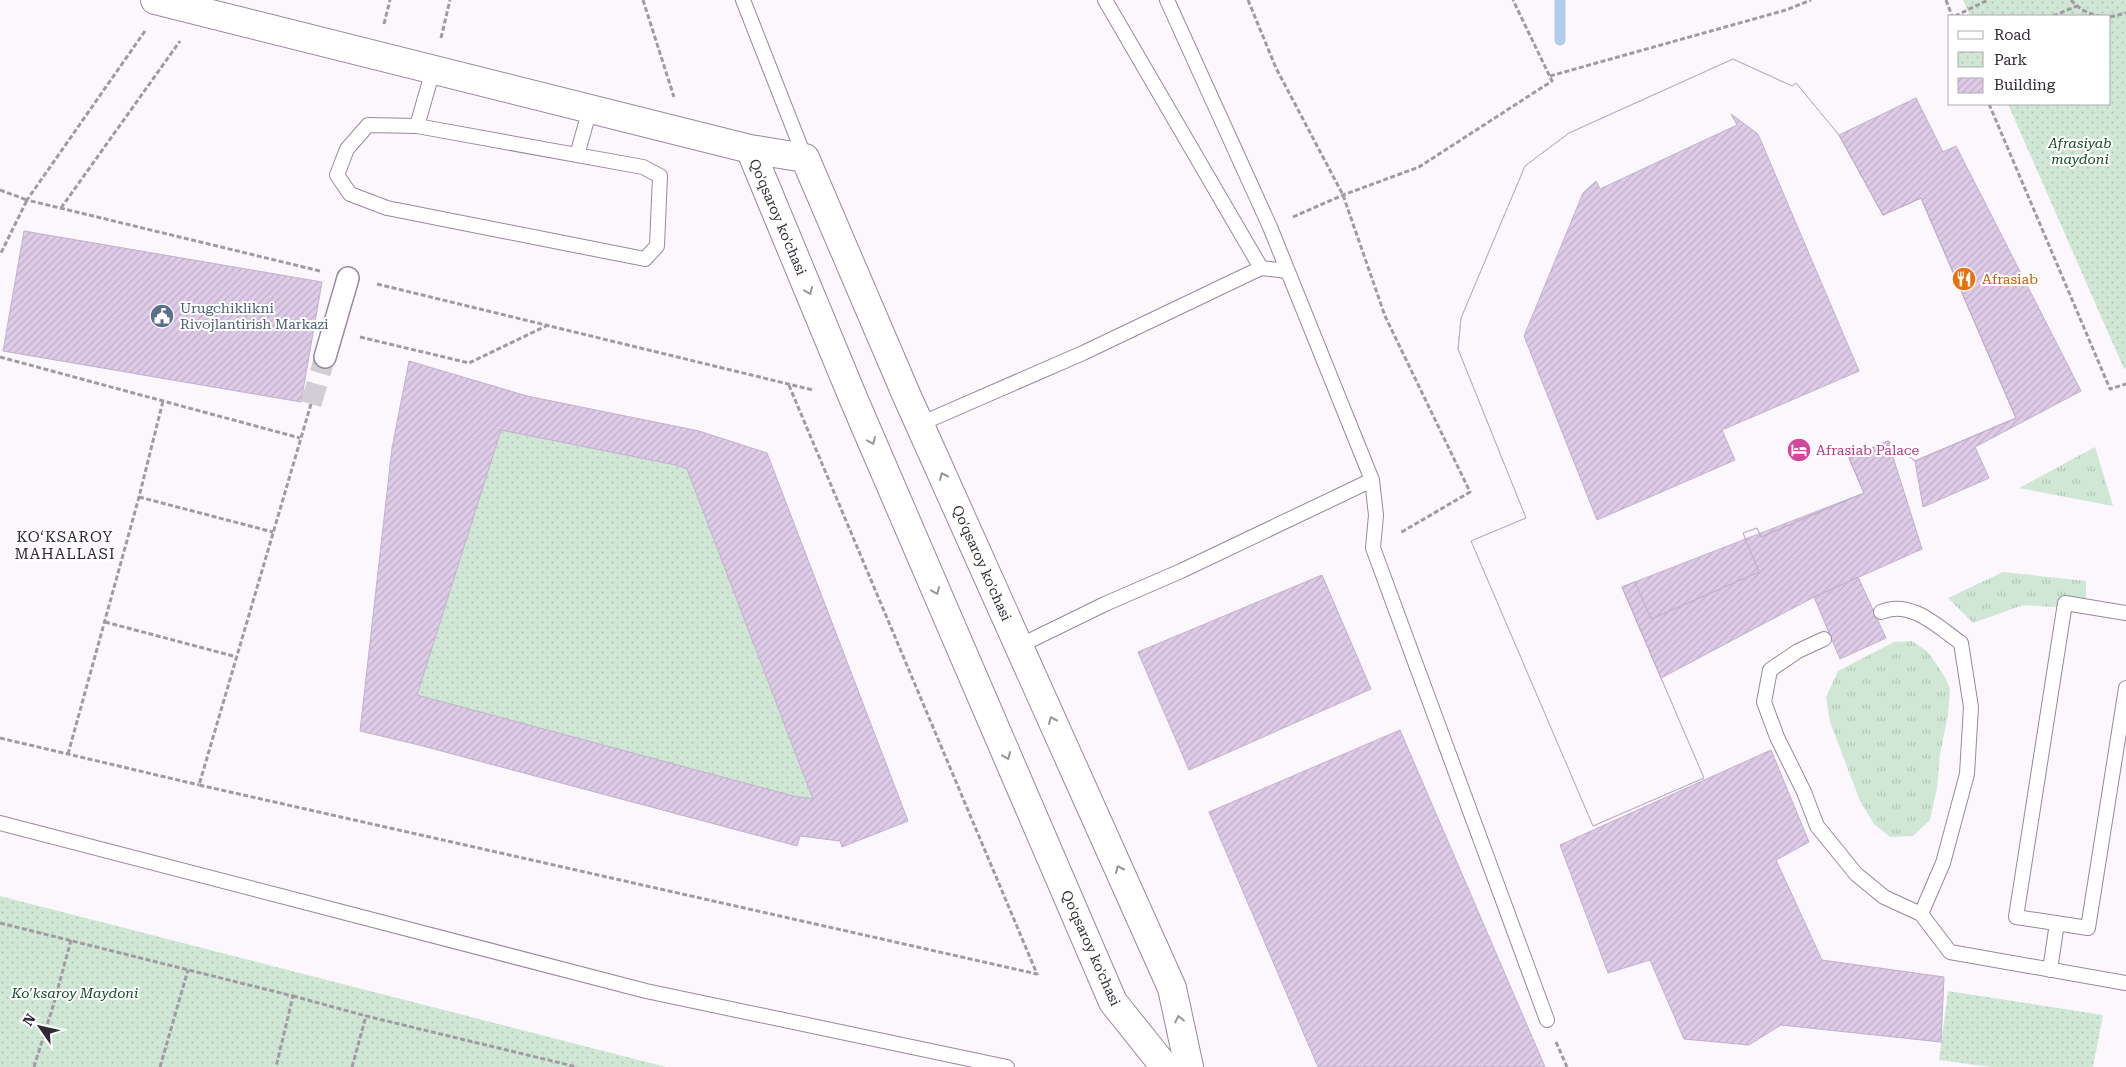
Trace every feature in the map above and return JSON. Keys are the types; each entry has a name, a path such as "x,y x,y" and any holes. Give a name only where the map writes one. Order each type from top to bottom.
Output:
{"street":[{"path":"155,0 750,150"},
{"name":"Qo'qsaroy ko'chasi","path":"750,150 805,158 920,424 1172,988 1189,1067"},
{"name":"Qo'qsaroy ko'chasi","path":"750,150 858,409 1113,1002 1165,1067"},
{"path":"325,357 348,278"}],"lane":[{"path":"743,0 805,158"},
{"path":"1105,0 1261,268"},
{"path":"1167,0 1270,227 1372,480 1376,515 1373,548 1547,1020"},
{"path":"417,126 433,70"},
{"path":"577,155 590,109"},
{"path":"368,125 417,126 644,167 660,176 657,246 645,260 387,208 350,194 337,175 347,149 368,125"},
{"path":"920,424 1082,354 1261,268 1287,271"},
{"path":"1019,646 1372,480"},
{"path":"2126,612 2065,603 2016,917 2088,928 2126,688"},
{"path":"1881,612 1891,608 1913,610 1961,643 1971,706 1967,774 1943,864 1921,914"},
{"path":"1824,639 1798,651 1770,670 1764,702 1777,737 1804,792 1817,826 1856,874 1884,897 1921,914 1950,952 2126,983"},
{"path":"0,823 646,991 1007,1067"},
{"path":"2050,970 2057,923"}],"path":[{"path":"433,70 450,0"},
{"path":"643,0 686,133"},
{"path":"1248,0 1276,68 1343,195 1385,316 1470,492 1373,548"},
{"path":"1270,227 1343,195 1419,167 1552,81 1513,0"},
{"path":"1550,76 1786,10 1810,0"},
{"path":"1946,0 1953,15"},
{"path":"1955,15 1988,0"},
{"path":"2071,0 2092,15"},
{"path":"2055,15 2077,6"},
{"path":"61,208 200,12"},
{"path":"2111,17 2126,14"},
{"path":"1989,105 2110,389 2126,384"},
{"path":"0,190 28,200 0,256"},
{"path":"333,330 469,363 546,326"},
{"path":"0,357 300,438"},
{"path":"0,738 199,786 1037,974 788,383"},
{"path":"68,754 140,497 163,401"},
{"path":"199,786 311,404"},
{"path":"140,497 273,532"},
{"path":"105,622 237,657"},
{"path":"0,923 366,1016 577,1067"},
{"path":"34,1067 71,940"},
{"path":"160,1067 188,970"},
{"path":"276,1067 293,996"},
{"path":"352,1067 366,1016"}],"green space":[{"name":"Afrasiyab maydoni","path":"1963,0 2126,0 2126,368 2124,369 2008,105 2111,105 2111,15 1970,15"},
{"path":"501,430 676,465 687,469 813,799 793,796 417,695"},
{"path":"2095,447 2113,506 2019,488"},
{"path":"2003,572 2086,581 2086,609 2023,605 1973,623 1948,598"},
{"path":"1912,641 1928,652 1945,677 1950,689 1948,715 1930,820 1913,836 1890,837 1874,824 1860,801 1830,722 1826,697 1838,671 1894,642"},
{"name":"Ko'ksaroy Maydoni","path":"0,896 666,1067 0,1067"},
{"path":"1948,991 2103,1015 2093,1067 1990,1067 1939,1060"}],"building":[{"name":"Afrasiab Palace","path":"1733,59 1792,86 1796,83 1839,135 1883,215 1921,198 2016,418 1915,461 1888,441 1849,458 1864,493 1761,537 1757,528 1743,533 1759,572 1651,619 1635,582 1622,587 1704,778 1593,826 1471,541 1526,518 1458,349 1461,318 1525,166 1569,133","holes":["1731,114 1758,134 1859,371 1722,430 1735,460 1597,520 1524,336 1583,193 1596,181 1600,189 1737,125"]},
{"name":"Afrasiab Palace","path":"1733,59 1792,86 1796,83 1839,135 1883,215 1921,198 2016,418 1915,461 1888,441 1849,458 1864,493 1761,537 1757,528 1743,533 1759,572 1651,619 1635,582 1622,587 1704,778 1593,826 1471,541 1526,518 1458,349 1461,318 1525,166 1569,133"},
{"path":"1916,98 1943,152 1956,146 2081,391 1975,447 1989,478 1923,507 1915,461 2016,418 1921,198 1883,215 1839,135"},
{"name":"Urugchiklikni Rivojlantirish Markazi","path":"24,231 322,282 301,402 3,351"},
{"path":"409,361 527,396 699,431 767,453 908,821 842,847 840,841 800,836 797,846 360,731 392,448","holes":["501,430 676,465 687,469 813,799 793,796 417,695"]},
{"path":"1888,441 1922,549 1814,597 1661,678 1622,587 1864,493 1849,458"},
{"path":"1322,575 1371,689 1189,770 1138,652"},
{"path":"1858,577 1886,638 1840,659 1814,597"},
{"path":"1400,730 1545,1067 1318,1067 1209,812"},
{"path":"1771,750 1809,842 1776,860 1822,960 1944,977 1941,1042 1781,1025 1749,1045 1684,1039 1650,960 1608,973 1560,845"}],"waterway":[{"path":"1560,0 1560,40"}],"tunnel":[{"path":"311,404 325,357"}],"place":[{"name":"Afrasiab","path":"1964,279"},
{"name":"Urugchiklikni Rivojlantirish Markazi","path":"162,316"},
{"name":"Afrasiab Palace","path":"1799,450"}],"district":[{"name":"KO‘KSAROY MAHALLASI","path":"65,546"}]}
